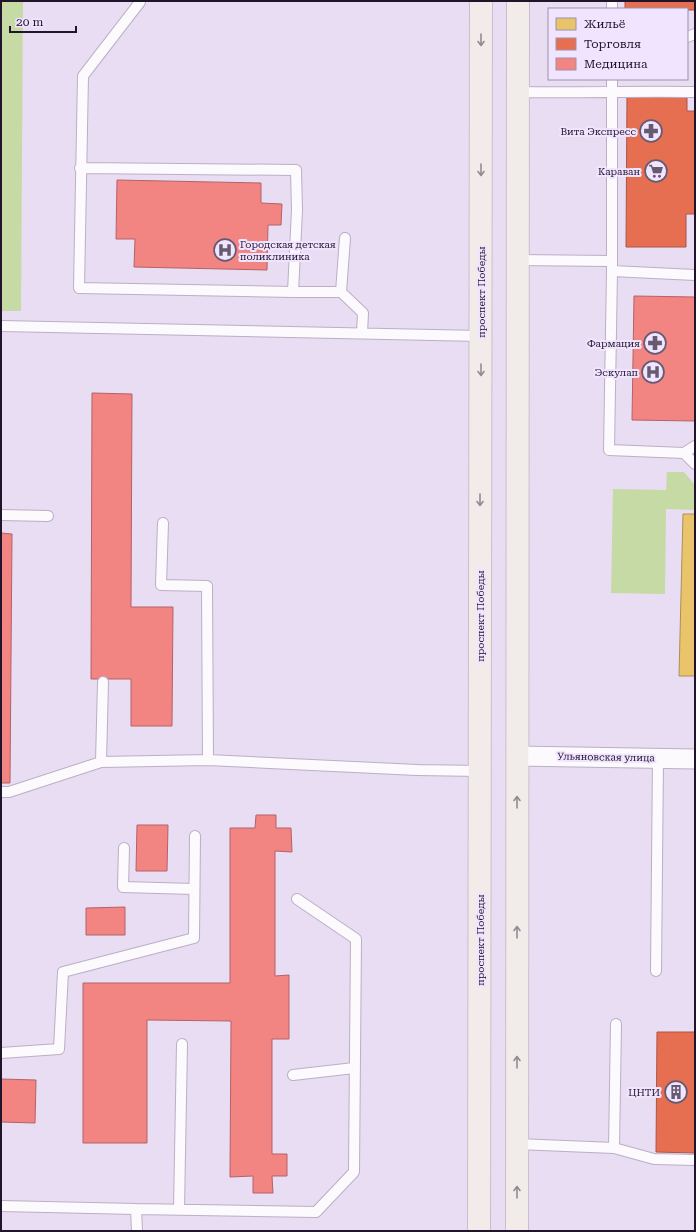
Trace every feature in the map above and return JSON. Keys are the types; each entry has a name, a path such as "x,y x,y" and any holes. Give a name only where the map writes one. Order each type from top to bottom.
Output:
{"main road":[{"name":"проспект Победы","path":"479,1231 481,1"},
{"path":"517,1231 518,1"}],"street":[{"name":"Ульяновская улица","path":"517,756 695,759"}],"lane":[{"path":"140,2 83,76 80,168 79,288 342,292 363,313 362,333"},
{"path":"612,80 612,266 609,450 684,452 695,446"},
{"path":"518,92 695,92"},
{"path":"80,168 296,170 297,210 293,292"},
{"path":"342,292 345,238"},
{"path":"517,260 612,266 695,275"},
{"path":"1,326 481,336"},
{"path":"684,452 695,464"},
{"path":"1,515 48,516"},
{"path":"162,523 161,584 207,586 208,760"},
{"path":"101,762 103,682"},
{"path":"656,971 658,758"},
{"path":"1,792 9,792 101,762 208,760 417,770 480,771"},
{"path":"1,1053 59,1049 63,972 194,938 195,836"},
{"path":"124,848 123,887 194,888"},
{"path":"1,1206 316,1212 354,1172 356,939 297,899"},
{"path":"614,1148 616,1024"},
{"path":"179,1209 182,1044"},
{"path":"293,1075 354,1068"},
{"path":"517,1144 614,1148 654,1159 695,1160"},
{"path":"136,1209 137,1231"}],"green space":[{"path":"1,1 23,1 21,311 1,311"},
{"path":"667,472 684,472 695,485 695,510 666,509 665,594 611,593 613,489 666,490"}],"building: Жильё":[{"path":"683,514 695,514 695,676 679,676"}],"building: Торговля":[{"path":"625,1 695,1 695,10 688,10 688,8 625,8"},
{"path":"627,94 687,94 687,111 695,111 695,214 686,214 686,247 626,247"},
{"name":"ЦНТИ","path":"657,1032 695,1032 695,1153 656,1152"}],"building: Медицина":[{"path":"117,180 261,183 261,203 282,204 281,225 268,225 267,270 134,267 135,239 116,239"},
{"path":"634,296 695,297 695,421 632,420"},
{"path":"92,393 132,394 131,607 173,607 172,726 131,726 131,679 91,679"},
{"path":"1,533 12,534 10,783 1,783"},
{"path":"256,815 276,815 276,828 291,828 292,852 275,851 275,976 289,975 289,1039 272,1039 272,1154 287,1154 287,1176 272,1176 273,1193 253,1193 253,1176 230,1177 231,1021 147,1020 147,1143 83,1143 83,983 230,983 230,828 255,828"},
{"path":"137,825 168,825 167,871 136,871"},
{"path":"125,907 125,935 86,935 86,908"},
{"path":"1,1079 36,1080 35,1123 1,1122"}],"place":[{"name":"Вита Экспресс","path":"651,131"},
{"name":"Караван","path":"656,171"},
{"name":"Городская детская поликлиника","path":"225,250"},
{"name":"Фармация","path":"655,343"},
{"name":"Эскулап","path":"653,372"},
{"name":"ЦНТИ","path":"676,1092"}]}
